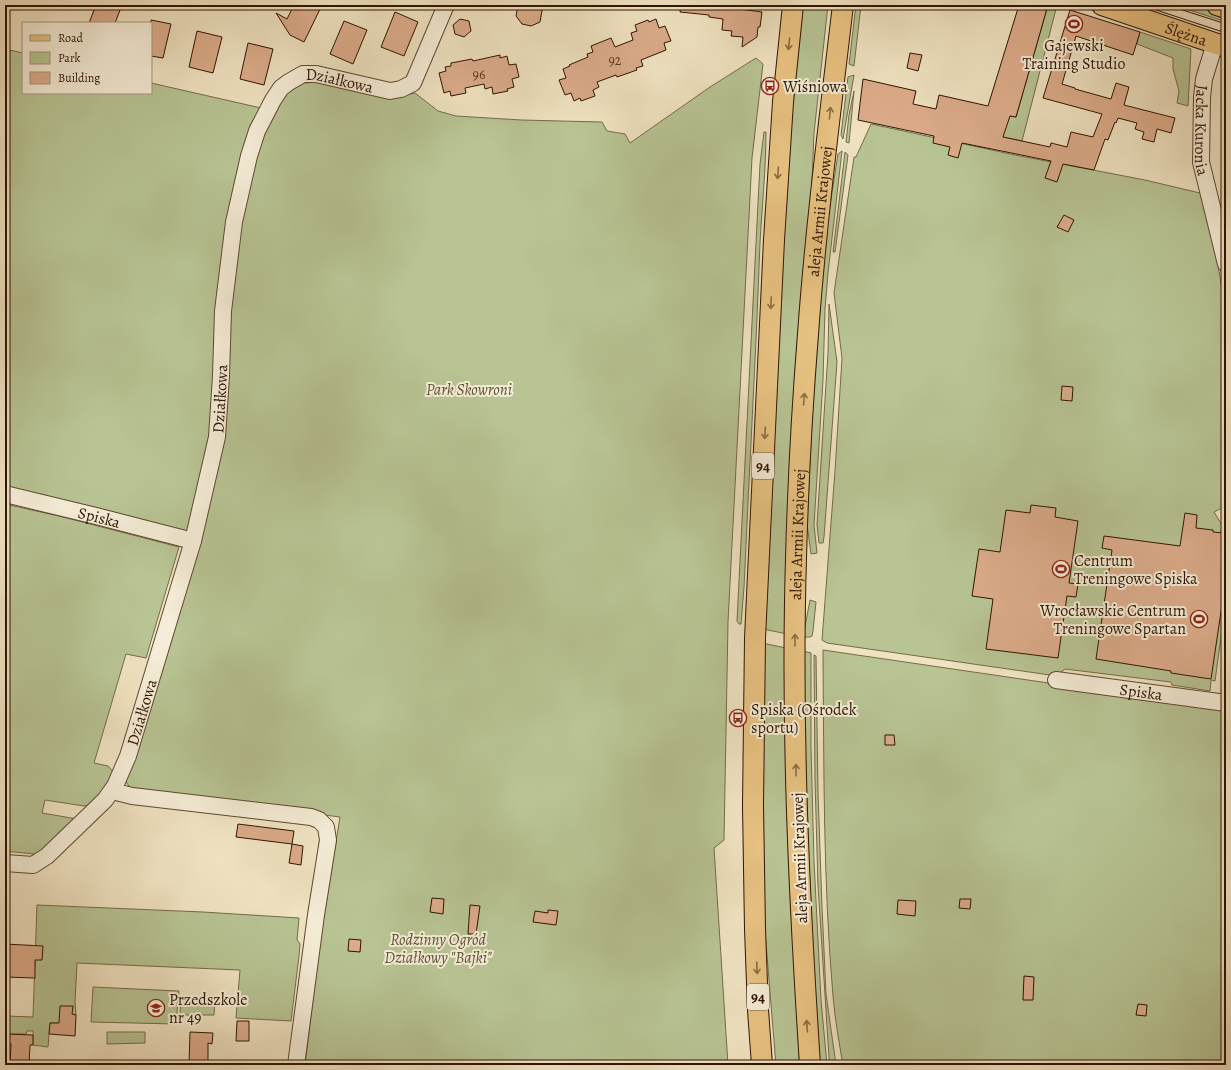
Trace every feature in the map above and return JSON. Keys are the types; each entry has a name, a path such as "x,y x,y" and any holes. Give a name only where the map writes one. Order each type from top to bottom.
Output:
{"main road":[{"name":"94","path":"762,1065 755,929 753,822 755,638 774,240 783,102 793,5"},
{"name":"aleja Armii Krajowej","path":"810,1065 800,917 796,806 796,559 808,332 820,204 843,5"},
{"name":"Ślężna","path":"1102,5 1220,45"},
{"path":"1217,5 1226,8"}],"street":[{"name":"Działkowa","path":"5,863 33,865 47,856 105,800 118,780 128,756 193,541 209,475 218,429 223,311 234,222 248,156 253,141 273,100 281,88 294,78 307,73 328,76 390,91 407,87 413,83 446,5"},
{"name":"Jacka Kuronia","path":"1220,45 1204,79 1202,97 1201,162 1226,264"},
{"name":"Spiska","path":"5,494 193,541"},
{"name":"Spiska","path":"1056,680 1226,703"},
{"path":"112,791 132,796 311,818 319,820 326,828 328,840 296,1065"}],"green space":[{"path":"801,5 828,5 814,133 787,634 763,629 785,172"},
{"path":"856,5 861,5 854,66 849,64"},
{"path":"1048,5 1057,5 1022,141 1001,137 1006,115 1016,117"},
{"path":"1174,5 1197,5 1226,15 1226,22"},
{"path":"1140,32 1191,49 1188,106 1177,103 1179,91 1173,69 1173,58 1137,44"},
{"name":"Park Skowroni","path":"5,49 22,53 22,94 152,94 152,83 261,108 304,83 323,82 391,98 415,93 438,111 456,116 521,120 602,122 607,131 625,134 630,143 710,87 756,58 763,64 752,158 728,622 724,840 714,848 728,1065 305,1065 320,942 340,817 133,791 126,782 157,672 189,525 186,535 5,491"},
{"path":"854,75 843,139 841,135 848,77"},
{"path":"854,91 849,143 846,142 849,115"},
{"path":"871,124 1015,155 1145,180 1200,193 1212,230 1226,312 1226,513 1222,508 1214,512 1222,525 1221,533 1226,537 1226,601 1215,681 1211,680 1210,691 1172,685 1171,682 1065,669 1057,676 827,643 822,640 842,358 834,293 854,157 856,157"},
{"path":"764,132 766,132 765,160 744,587 741,624 739,624 737,621 760,164"},
{"path":"842,151 825,309 823,380 814,525 817,553 811,554 807,524 818,317 824,248 829,213 838,154"},
{"path":"845,152 848,155 835,252 833,252"},
{"path":"829,304 837,362 824,537 823,543 819,543 817,525 828,353"},
{"path":"5,504 63,517 179,547 146,658 126,654 94,763 108,766 115,774 91,805 84,806 45,800 42,813 77,819 34,858 34,854 5,851"},
{"path":"810,600 816,602 813,631 812,636 803,637"},
{"path":"762,643 786,648 801,1065 776,1065 765,931 762,853"},
{"path":"823,650 1226,709 1226,1065 843,1065 834,1005 827,910"},
{"path":"803,651 811,653 811,747 814,861 821,1000 827,1065 819,1065 809,902"},
{"path":"814,655 816,656 818,793 826,994 836,1065 830,1065 829,1057 818,886"},
{"path":"37,905 203,912 299,918 297,940 300,944 291,1021 236,1018 240,970 77,963 75,1002 76,1015 62,1014 61,1023 50,1023 48,1047 33,1045 33,1031 27,1031 26,1034 5,1034 5,1016 33,1017"},
{"path":"93,987 179,991 176,1024 91,1022"},
{"path":"181,998 215,999 214,1015 180,1015"},
{"path":"107,1032 145,1032 145,1043 107,1044"}],"building":[{"path":"96,5 122,5 115,22 89,22"},
{"path":"294,5 322,5 304,42 290,35 276,13 287,19"},
{"path":"518,5 543,5 540,22 531,26 522,24 516,16"},
{"path":"681,5 710,5 762,12 757,37 742,47 743,37 731,36 732,31 722,30 723,19 709,17 709,15 680,12"},
{"path":"1019,5 1048,5 1016,117 1010,116 1003,137 1050,147 1051,143 1067,147 1071,132 1093,137 1102,114 1043,98 1070,10 1140,32 1133,55 1076,36 1062,84 1111,99 1116,83 1129,87 1124,105 1175,118 1171,133 1157,129 1154,142 1142,139 1144,132 1135,129 1137,123 1118,118 1108,140 1105,139 1094,170 1063,164 1057,182 1045,178 1051,161 962,143 958,158 948,155 950,147 933,143 934,136 858,120 863,79 916,91 913,104 936,109 939,95 988,106"},
{"path":"395,12 418,22 404,56 381,47"},
{"path":"460,19 469,21 471,31 464,37 455,34 453,25"},
{"path":"656,19 659,28 665,26 671,41 664,43 666,50 641,60 643,66 636,68 637,70 617,77 616,75 597,82 599,87 593,90 595,96 581,101 580,98 574,101 571,93 565,95 559,80 566,78 563,69 588,57 587,54 593,52 591,46 611,38 615,47 633,40 631,33 637,31 635,25 648,20 649,22"},
{"path":"151,20 171,24 163,58 152,56"},
{"path":"344,21 367,30 353,64 330,54"},
{"path":"197,31 222,37 213,73 189,67"},
{"path":"248,43 273,49 264,85 240,79"},
{"path":"910,53 922,55 918,71 907,68"},
{"path":"500,55 500,58 507,56 509,65 516,64 519,77 512,79 514,87 507,89 508,91 493,94 492,87 485,89 484,84 465,88 466,93 451,96 450,91 444,93 439,73 446,71 445,67 451,66 451,63 472,59 473,61"},
{"path":"1064,215 1074,220 1068,232 1057,227"},
{"path":"1062,386 1073,387 1072,401 1061,400"},
{"path":"1031,505 1056,508 1055,517 1078,521 1069,583 1078,584 1076,597 1067,596 1058,658 986,649 993,599 972,596 979,549 1000,552 1006,510 1030,513"},
{"path":"1185,513 1197,515 1196,528 1223,533 1226,537 1226,578 1211,679 1096,659 1112,550 1102,548 1104,536 1180,546"},
{"path":"885,735 894,735 895,745 885,745"},
{"path":"238,824 294,831 292,844 236,837"},
{"path":"292,844 303,846 301,865 289,863"},
{"path":"432,898 444,899 443,914 430,912"},
{"path":"960,899 971,899 970,909 959,908"},
{"path":"898,900 916,901 915,916 897,914"},
{"path":"470,905 480,906 476,934 468,934"},
{"path":"548,910 558,911 556,925 533,922 535,911 548,913"},
{"path":"349,939 361,940 360,952 348,951"},
{"path":"5,944 43,946 42,960 35,960 35,978 5,977"},
{"path":"1024,976 1034,977 1033,1000 1023,1000"},
{"path":"1138,1004 1147,1005 1146,1016 1136,1015"},
{"path":"60,1006 73,1006 72,1014 76,1015 75,1036 49,1034 50,1023 59,1023"},
{"path":"237,1021 249,1021 249,1041 236,1041"},
{"path":"190,1032 213,1033 212,1044 208,1043 208,1065 189,1065"},
{"path":"6,1034 33,1035 33,1045 30,1045 29,1065 10,1065 11,1044 5,1044"}],"tram line":[{"path":"1141,5 1226,33"},
{"path":"1167,5 1226,24"}],"place":[{"name":"Gajewski Training Studio","path":"1074,24"},
{"name":"Wiśniowa","path":"770,86"},
{"name":"Centrum Treningowe Spiska","path":"1061,569"},
{"name":"Wrocławskie Centrum Treningowe Spartan","path":"1199,619"},
{"name":"Spiska (Ośrodek sportu)","path":"738,718"},
{"name":"Przedszkole nr 49","path":"156,1008"}],"park label":[{"name":"Rodzinny Ogród Działkowy \"Bajki\"","path":"438,948"}]}
